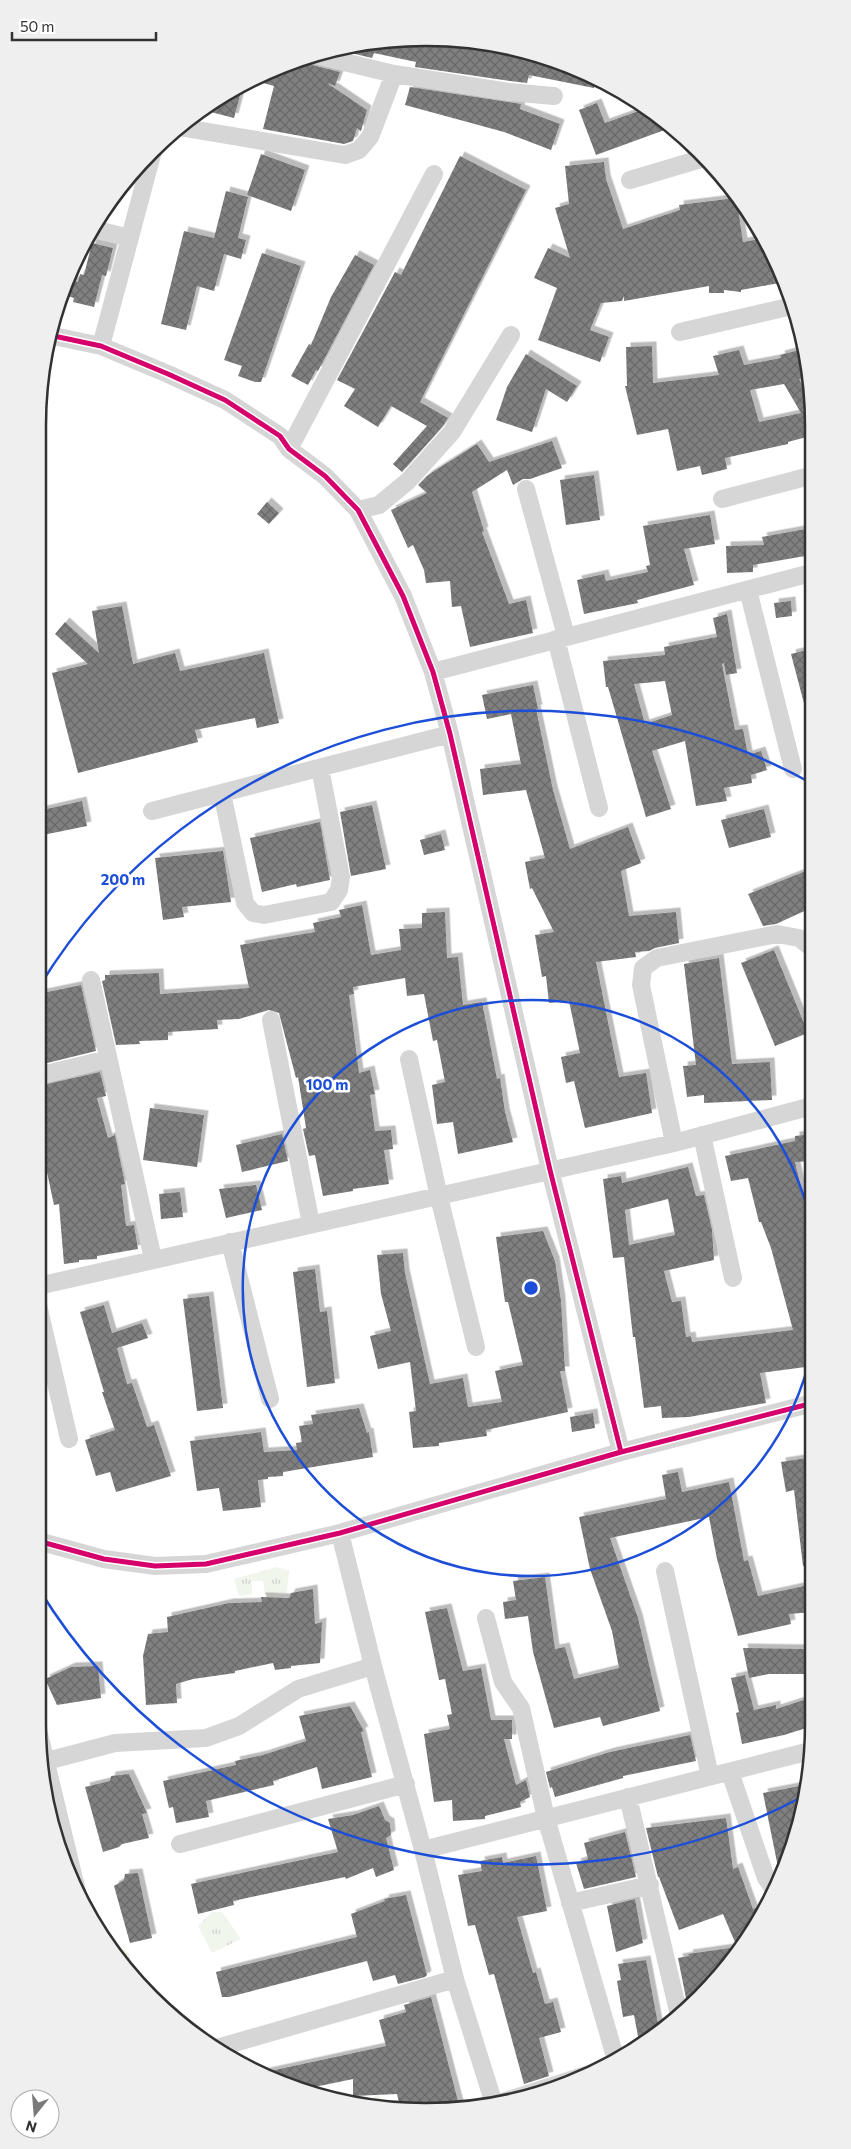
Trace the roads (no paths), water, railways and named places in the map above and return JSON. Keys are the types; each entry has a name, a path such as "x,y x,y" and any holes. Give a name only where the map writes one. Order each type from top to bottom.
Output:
{"street":[{"path":"330,58 394,74 509,92 554,96"},
{"path":"190,129 345,156 359,150 370,137 394,74"},
{"path":"630,180 697,160"},
{"path":"101,346 149,165"},
{"path":"289,449 434,174"},
{"path":"100,231 130,238"},
{"path":"680,332 786,307"},
{"path":"358,510 379,505 408,481 452,432 511,336"},
{"path":"57,337 101,346 168,374 225,400 280,436 289,449 325,476 358,510 403,596 432,672 450,734 550,1170 621,1452"},
{"path":"722,499 805,477"},
{"path":"526,490 599,808"},
{"path":"432,672 805,575"},
{"path":"748,590 792,769"},
{"path":"152,810 450,734"},
{"path":"222,793 245,903 253,913 264,915 331,902 339,890 341,876 320,768"},
{"path":"674,1143 641,985 643,968 656,958 777,934 799,938 805,943"},
{"path":"90,980 154,1259"},
{"path":"271,1020 311,1224"},
{"path":"409,1059 439,1196 476,1347"},
{"path":"46,1074 108,1060"},
{"path":"46,1284 674,1143 805,1108"},
{"path":"702,1135 733,1278"},
{"path":"230,1242 270,1399"},
{"path":"46,1341 69,1440"},
{"path":"46,1543 104,1559 155,1566 206,1564 340,1533 621,1452 805,1405"},
{"path":"340,1533 455,1979 493,2096"},
{"path":"666,1571 710,1776"},
{"path":"486,1618 503,1682 521,1708 546,1818 614,2053"},
{"path":"48,1760 115,1743 206,1738 239,1726 298,1689 373,1666"},
{"path":"423,1850 804,1753"},
{"path":"48,1766 69,1853"},
{"path":"730,1772 766,1878 770,1883"},
{"path":"180,1844 406,1784"},
{"path":"628,1797 677,2008"},
{"path":"570,1904 650,1885"},
{"path":"228,2047 455,1979"}]}
